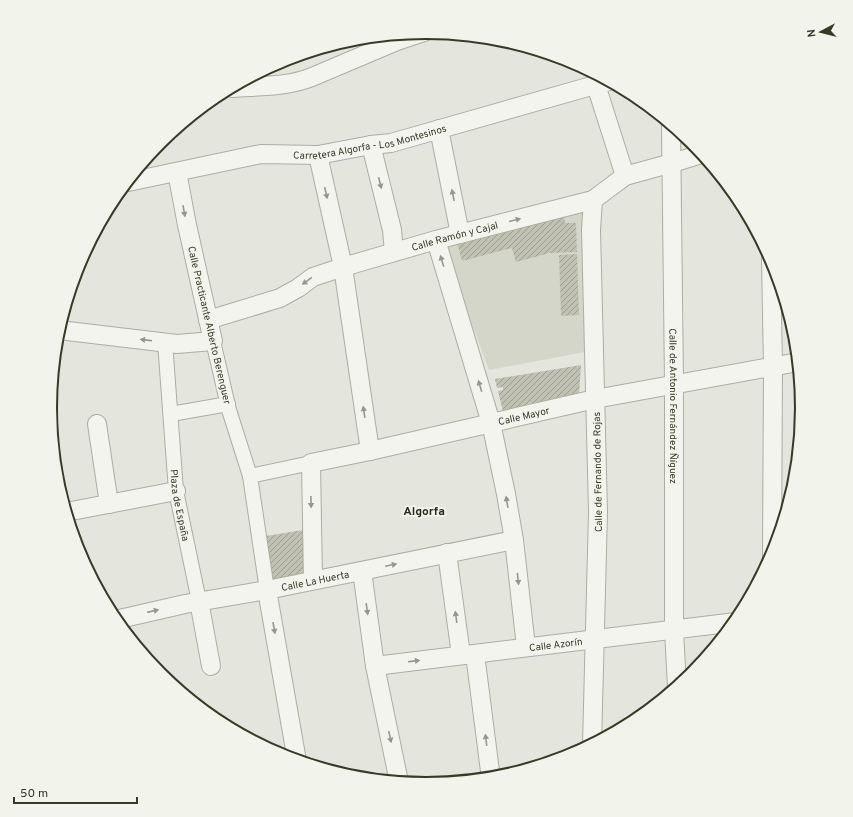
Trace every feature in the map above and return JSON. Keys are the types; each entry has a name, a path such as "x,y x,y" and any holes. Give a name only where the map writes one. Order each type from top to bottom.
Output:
{"street":[{"path":"246,87 299,82 312,78 399,40"},
{"name":"Carretera Algorfa - Los Montesinos","path":"136,180 260,154 318,155 391,142 601,83"},
{"path":"602,84 625,176"},
{"path":"439,129 460,234"},
{"name":"Calle de Antonio Fernández Ñíguez","path":"671,132 674,384 674,630 677,679"},
{"path":"371,145 392,230 394,252"},
{"path":"318,155 343,267 370,451"},
{"name":"Calle Ramón y Cajal","path":"208,320 280,298 298,288 313,277 343,267 436,240 593,200 625,176 696,156"},
{"name":"Calle Practicante Alberto Berenguer","path":"178,172 187,225 208,320 228,404 250,476"},
{"name":"Calle de Fernando de Rojas","path":"592,739 596,638 598,512 591,230 593,200"},
{"path":"436,240 492,423 514,540 526,647"},
{"path":"771,277 773,367 772,538"},
{"path":"65,331 177,344 213,341"},
{"name":"Plaza de España","path":"166,342 176,491 211,666"},
{"name":"Calle Mayor","path":"250,476 370,451 595,399 793,363"},
{"path":"171,414 228,404"},
{"path":"97,424 109,504"},
{"path":"311,463 313,580"},
{"path":"250,476 267,590 296,754"},
{"path":"72,511 176,491"},
{"name":"Calle La Huerta","path":"122,618 199,601 267,590 514,540"},
{"path":"447,553 468,654 490,773"},
{"path":"362,571 375,666 398,777"},
{"name":"Calle Azorín","path":"375,666 727,623"}],"shaded area":[{"path":"587,206 590,351 489,370 442,244"}],"building":[{"path":"564,213 565,223 576,223 577,252 550,253 516,262 512,248 462,261 457,242"},
{"path":"577,254 579,315 561,316 559,255"},
{"path":"581,365 579,396 526,404 527,408 503,412 498,391 503,390 503,387 497,388 495,379"},
{"path":"309,529 310,576 274,584 266,536"}],"district":[{"name":"Algorfa","path":"424,511"}]}
